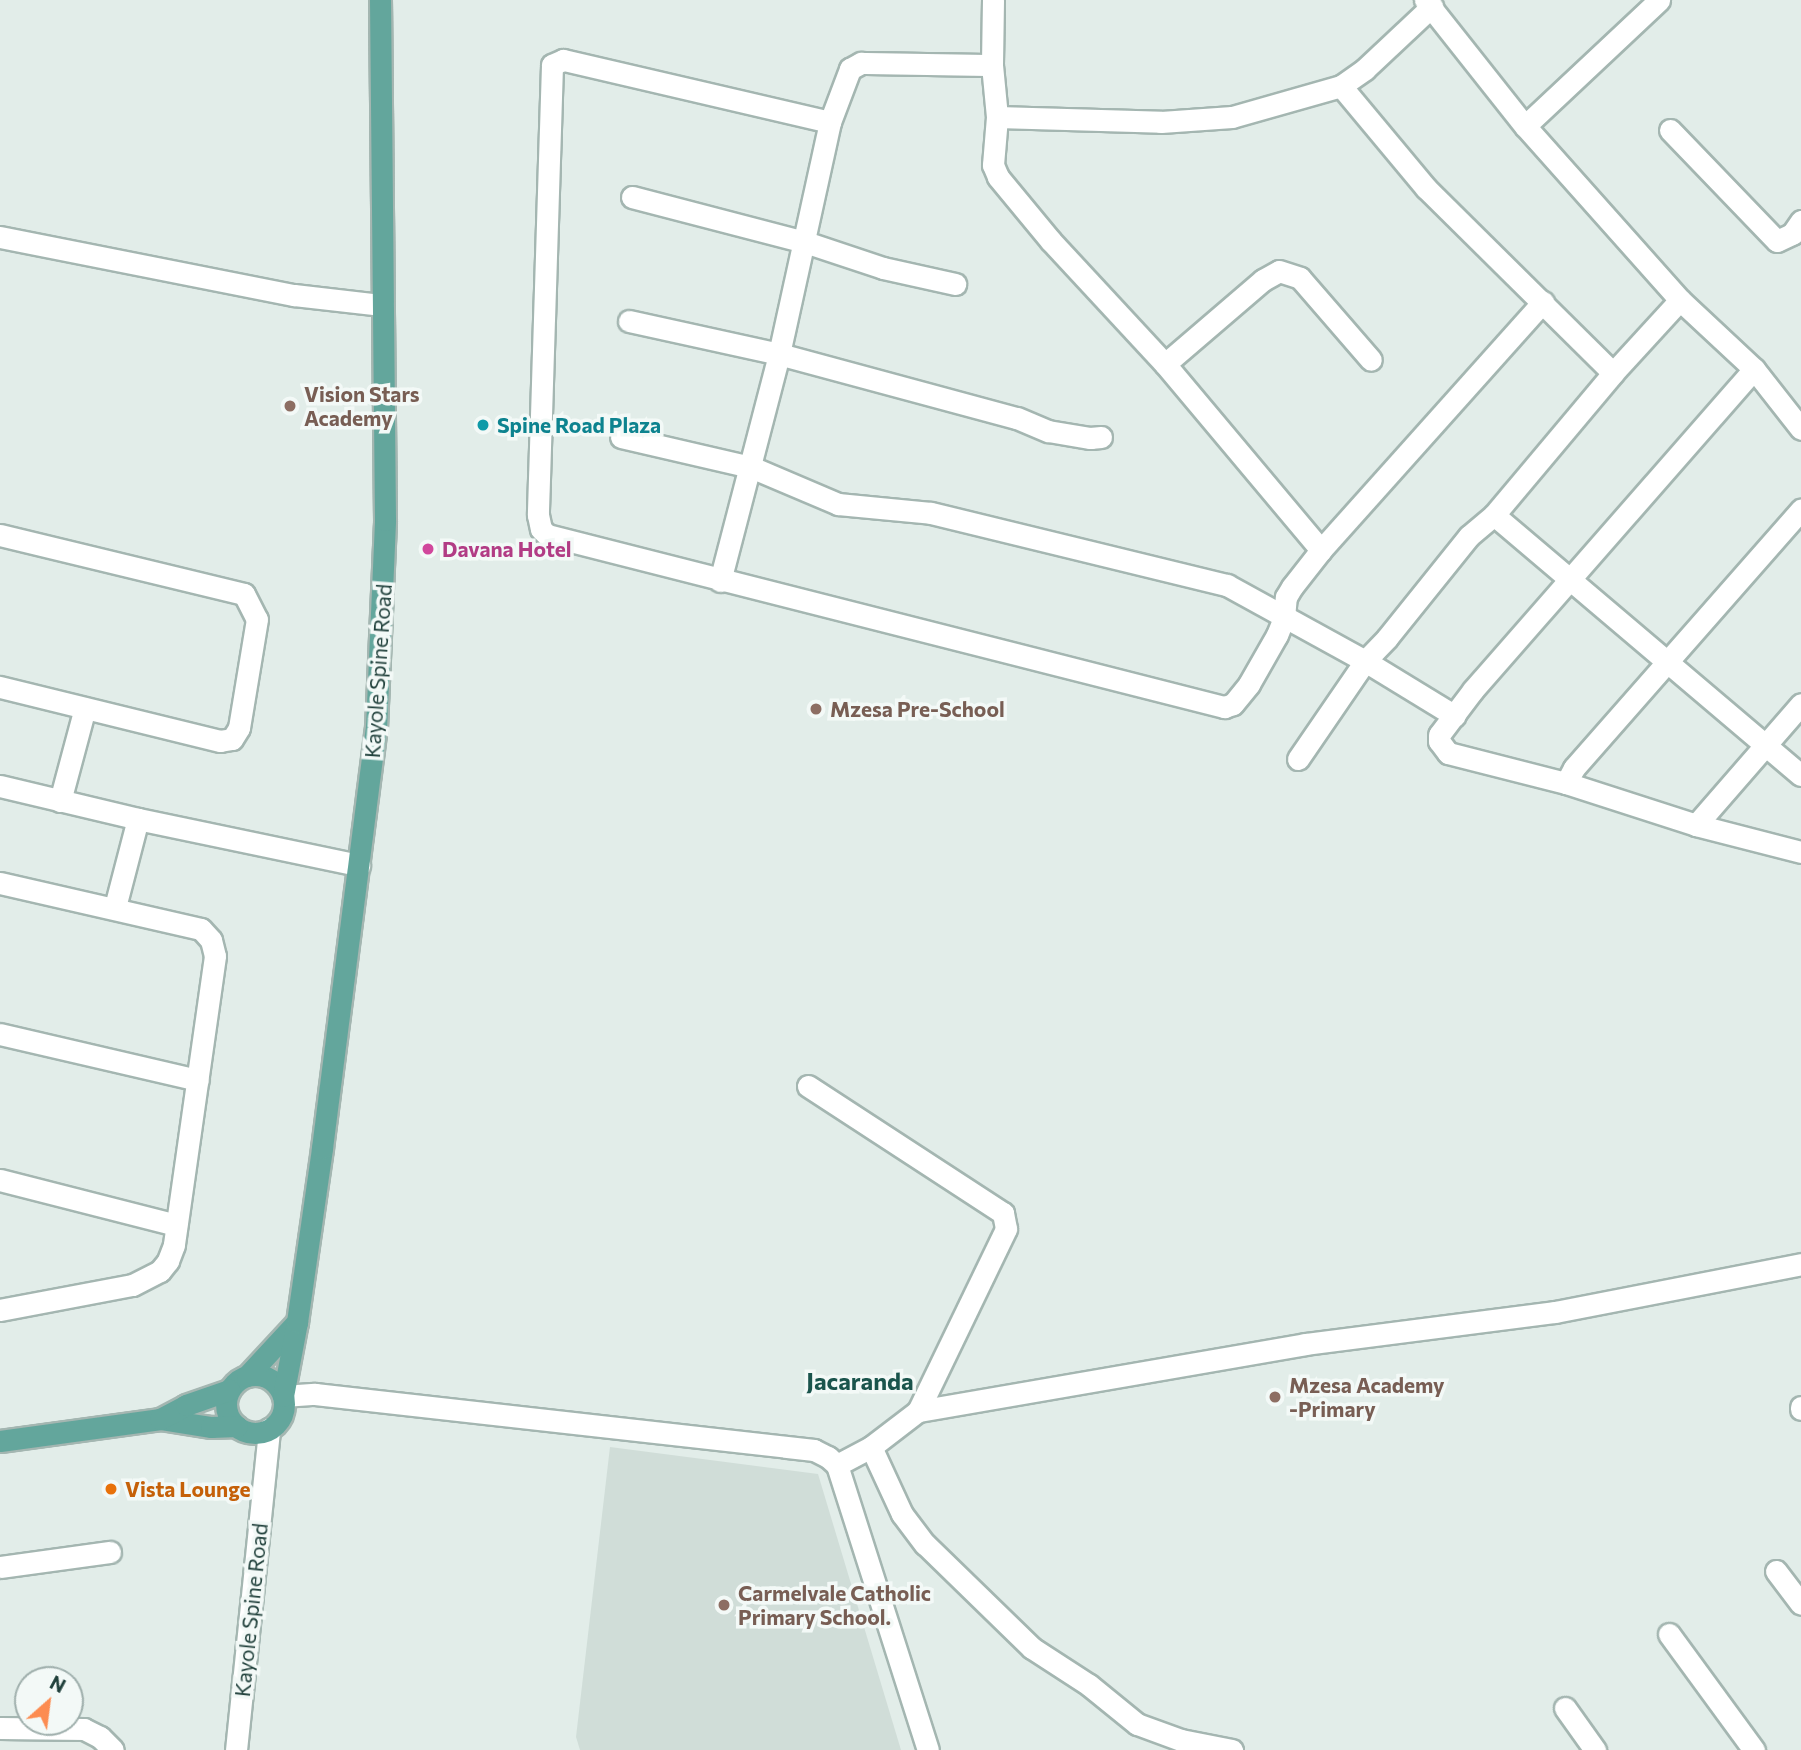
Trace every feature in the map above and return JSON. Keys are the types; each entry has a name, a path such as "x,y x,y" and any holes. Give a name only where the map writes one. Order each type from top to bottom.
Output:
{"main road":[{"name":"Kayole Spine Road","path":"282,1396 297,1322 376,728 384,604 383,305 377,5"},
{"path":"160,1419 186,1405 229,1390 247,1376 297,1322"},
{"path":"0,1441 160,1419 211,1427 237,1426 252,1433 269,1429 282,1415 279,1388 264,1377 247,1376"},
{"path":"229,1390 227,1413 237,1426"}],"street":[{"path":"992,0 992,65 997,117 993,165 998,177 1051,241 1165,364 1321,550"},
{"path":"1525,126 1659,0"},
{"path":"997,117 1147,122 1207,121 1232,117 1341,86 1365,69 1428,3 1525,126 1680,300 1754,369 1801,429"},
{"path":"830,122 563,60 552,65 538,515 541,529 547,535 1224,707 1233,704 1249,684 1284,618 1286,597 1321,550 1543,302"},
{"path":"720,581 779,354 830,122 850,69 860,63 992,65"},
{"path":"1341,86 1426,188 1613,373"},
{"path":"1670,130 1777,241 1792,234 1801,221"},
{"path":"632,197 805,242 883,268 955,284"},
{"path":"0,237 294,295 383,305"},
{"path":"1165,364 1263,280 1279,271 1300,278 1371,360"},
{"path":"1298,759 1365,661 1387,638 1469,536 1494,515 1613,373 1680,300"},
{"path":"629,321 779,354 1017,418 1048,431 1101,437"},
{"path":"1754,369 1569,578 1473,690 1439,735 1441,747 1448,753 1566,783 1696,825 1801,852"},
{"path":"621,438 751,467 838,504 931,513 1227,585 1365,661 1455,716"},
{"path":"1566,783 1574,768 1801,510"},
{"path":"1494,515 1801,775"},
{"path":"0,535 244,594 257,619 239,728 232,739 220,741 0,687"},
{"path":"1696,825 1801,705"},
{"path":"61,801 85,708"},
{"path":"0,786 138,819 359,865"},
{"path":"116,907 138,819"},
{"path":"0,883 116,907 201,929 211,940 215,956 174,1245 168,1261 160,1271 132,1284 0,1310"},
{"path":"0,1034 198,1080"},
{"path":"808,1086 1003,1213 1006,1229 918,1411 871,1447 837,1465"},
{"path":"0,1180 176,1225"},
{"path":"918,1411 1306,1344 1555,1312 1801,1264"},
{"path":"282,1396 315,1394 814,1450 837,1465 928,1750"},
{"name":"Kayole Spine Road","path":"236,1750 269,1429"},
{"path":"871,1447 902,1514 925,1544 1032,1648 1088,1685 1136,1724 1181,1740 1232,1750"},
{"path":"0,1567 110,1552"},
{"path":"1776,1571 1801,1604"},
{"path":"1669,1634 1754,1750"},
{"path":"1565,1707 1595,1750"},
{"path":"0,1728 84,1729 100,1737 113,1750"}],"shaded area":[{"name":"Carmelvale Catholic Primary School.","path":"610,1447 818,1474 901,1750 580,1750 576,1737"}],"place":[{"name":"Vision Stars Academy","path":"290,406"},
{"name":"Spine Road Plaza","path":"483,425"},
{"name":"Davana Hotel","path":"428,549"},
{"name":"Mzesa Pre-School","path":"816,709"},
{"name":"Mzesa Academy -Primary","path":"1275,1397"},
{"name":"Vista Lounge","path":"111,1489"},
{"name":"Carmelvale Catholic Primary School.","path":"724,1605"}],"district":[{"name":"Jacaranda","path":"860,1381"}]}
